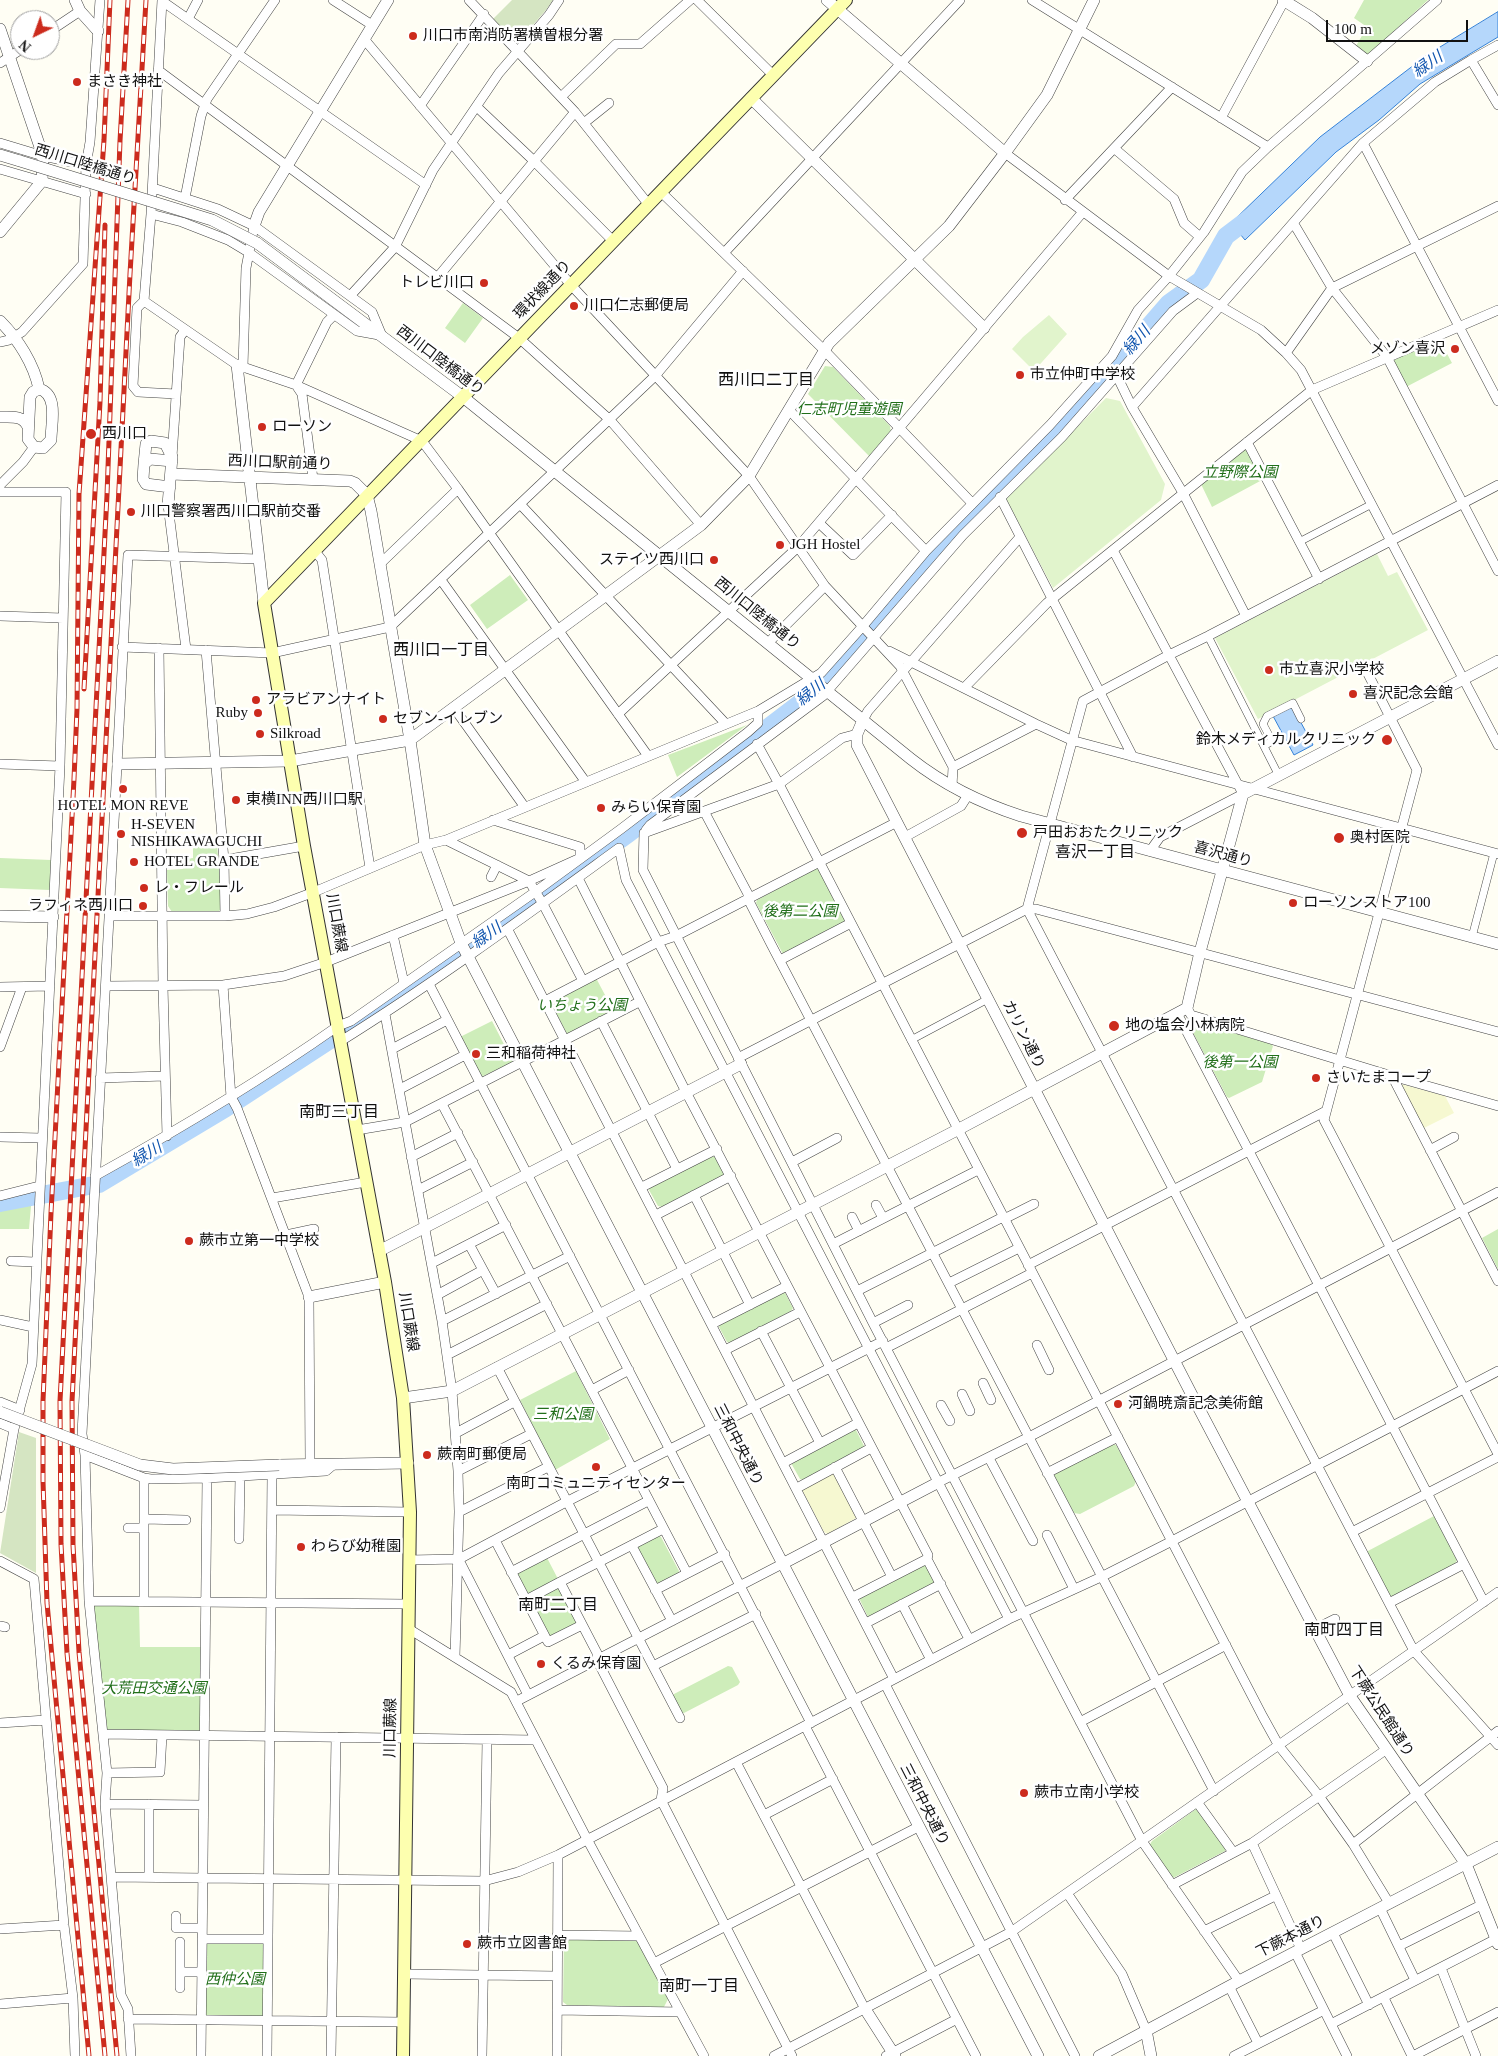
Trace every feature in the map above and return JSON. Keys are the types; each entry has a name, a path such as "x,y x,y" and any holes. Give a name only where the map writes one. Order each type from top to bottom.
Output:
{"main road":[{"name":"環状線通り","path":"264,603 846,0"},
{"name":"川口蕨線","path":"264,603 304,846 385,1282 403,1398 410,1512 403,2056"}],"street":[{"path":"75,0 80,12 98,31"},
{"path":"0,342 15,337 82,264 86,165 90,142 100,0"},
{"path":"188,19 198,0"},
{"path":"185,198 204,104 275,0"},
{"path":"333,0 372,25"},
{"path":"264,603 249,477 240,366 248,252 259,212 388,0"},
{"path":"470,0 562,97 648,205"},
{"path":"350,296 395,247 434,170 499,73 549,15 559,0"},
{"path":"562,97 616,44 640,44 690,0"},
{"path":"697,0 773,75"},
{"path":"827,0 1005,153 1065,200 1196,294 1261,330 1286,353 1301,370 1312,390 1498,745"},
{"path":"724,253 960,0"},
{"path":"1032,0 1268,147"},
{"path":"118,764 290,761 410,740 700,525 749,476 829,343 949,226 1005,153 1047,95 1094,0"},
{"path":"1221,118 1283,0 1312,18 1367,61"},
{"path":"110,916 225,916 247,914 274,907 425,845 446,840 524,806 758,711 821,673 863,627 926,551 1070,404 1112,356 1138,310 1169,276 1200,237 1242,172 1268,147 1437,0"},
{"path":"162,1 426,185"},
{"path":"162,1 151,214 144,301 137,308 132,386 138,392 176,394"},
{"path":"60,25 80,12"},
{"path":"420,106 484,14"},
{"path":"0,29 5,60 43,156 42,181 0,232"},
{"path":"364,39 571,285 749,476 825,586 903,671 953,767 952,787"},
{"path":"1132,408 1364,143 1435,82 1498,45"},
{"path":"1471,60 1498,105"},
{"path":"158,70 286,167 519,338 610,420 700,525"},
{"path":"1065,200 1172,87"},
{"path":"751,98 984,328"},
{"path":"584,124 610,103"},
{"path":"477,107 534,161 613,241"},
{"path":"437,278 575,112"},
{"path":"0,143 43,156 86,165"},
{"path":"1364,143 1498,401"},
{"path":"1115,149 1174,199 1184,223 1200,237"},
{"name":"西川口陸橋通り","path":"0,155 212,220 257,243 463,397 827,691"},
{"path":"0,169 86,194"},
{"path":"152,188 218,209 254,226 372,312 382,336"},
{"path":"662,192 824,350 972,503"},
{"path":"1286,353 1332,288 1498,206"},
{"path":"618,714 798,547 1082,212"},
{"path":"151,214 228,240 248,252 357,331 382,336"},
{"path":"1294,224 1332,288 1387,358 1498,570"},
{"path":"122,647 272,652 390,627 655,376 743,271"},
{"path":"1196,294 1173,311 1062,437 963,535 827,691 650,825 644,833 643,870 873,1323 1142,1841 1204,1931 1234,1983 1258,2043"},
{"path":"144,301 240,366 296,385 422,441 648,756"},
{"path":"964,688 1052,600 1312,390 1498,310"},
{"path":"296,385 327,322 334,315"},
{"path":"0,321 15,337 35,376 39,389 47,393 52,403 51,440 46,446 34,447 23,462 0,485"},
{"path":"185,330 180,337 168,505 186,648"},
{"path":"1117,376 1132,408 1183,493 1246,616"},
{"path":"296,385 302,394 313,479"},
{"path":"34,447 29,442 29,407 32,392 39,389"},
{"path":"9,417 25,413 29,407"},
{"path":"789,410 926,551"},
{"path":"9,417 24,419 28,427"},
{"path":"170,487 146,484 143,480 145,446 151,441 165,443 172,459"},
{"path":"1247,442 1319,579"},
{"path":"144,464 150,459 172,459"},
{"name":"西川口駅前通り","path":"171,474 350,481 355,483 367,495"},
{"path":"1498,485 1083,701 1027,909 1414,1651 1495,1734 1498,1745"},
{"path":"381,563 458,489"},
{"path":"0,492 66,492 60,766 32,1327 32,1364 14,1429 1,1493 0,1508"},
{"path":"367,495 381,563 425,845 461,944"},
{"path":"1000,497 1133,757"},
{"path":"520,504 672,664 726,724"},
{"path":"1299,542 1372,504"},
{"path":"819,523 853,555 892,515"},
{"path":"644,833 779,784 842,738 857,734 868,711 1020,536"},
{"path":"314,550 322,560 370,868"},
{"path":"1113,550 1244,789 1223,870 1182,1011 1250,1150 1484,1602"},
{"path":"132,2056 128,2009 121,1995 105,1804 107,1773 89,1601 85,1455 82,1434 128,555 259,559"},
{"path":"441,580 585,781"},
{"path":"768,643 825,586"},
{"path":"0,616 63,618"},
{"path":"1208,636 1279,776"},
{"path":"158,648 162,986 167,1136"},
{"path":"882,648 1072,740 1244,789 1402,828 1496,854 1472,937"},
{"path":"206,650 224,860 225,916"},
{"path":"1150,851 1160,837 1244,789 1279,776 1498,661"},
{"path":"1352,1532 1428,1494 1498,1455 1324,1120 1417,770 1365,668"},
{"name":"喜沢通り","path":"827,691 921,767 952,787 1008,812 1498,944"},
{"path":"1264,746 1272,741 1264,724 1267,716 1293,703 1301,719"},
{"path":"454,708 524,806"},
{"path":"340,1034 351,1021 535,892 748,732 758,723 758,711"},
{"path":"953,767 1036,724"},
{"name":"カリン通り","path":"857,734 857,745 1174,1361"},
{"path":"757,744 1279,1746 1319,1796 1353,1844 1384,1906 1399,1946 1415,1980"},
{"path":"0,764 60,766"},
{"path":"905,837 961,806 968,795"},
{"path":"704,811 748,894 748,899 1214,1791"},
{"path":"493,820 580,848 580,858"},
{"path":"545,1001 897,822"},
{"path":"446,840 529,881 583,981"},
{"path":"224,860 304,846"},
{"path":"95,1176 340,1034 385,1014 508,930 619,848 626,880 1009,1619"},
{"path":"106,986 223,985 284,976 326,962 529,881 580,858"},
{"path":"491,878 497,865"},
{"path":"578,878 639,1002 731,1176 858,1424 928,1554 927,1559 969,1639"},
{"path":"379,1251 725,1072 739,1061 812,1020 1027,909 1036,909 1498,1032"},
{"path":"0,916 53,917"},
{"path":"780,960 851,923"},
{"path":"508,930 894,1679"},
{"path":"393,935 404,983"},
{"name":"三和中央通り","path":"461,944 469,956 1038,2056"},
{"path":"429,984 756,1614 833,1779 976,2056"},
{"path":"223,985 231,1097 237,1108 309,1297 310,1464"},
{"path":"0,987 50,986"},
{"path":"0,1047 22,987"},
{"path":"911,1040 988,999"},
{"path":"357,1130 404,1122 639,1002"},
{"path":"403,1398 452,1391 1182,1011 1392,1076 1498,1106"},
{"path":"385,1014 432,1263 452,1391 456,1432 459,1512 455,1657"},
{"path":"392,1049 448,1020"},
{"path":"601,1021 677,1169"},
{"path":"400,1089 466,1055"},
{"path":"100,1078 165,1076"},
{"path":"1392,1076 1498,1281"},
{"path":"442,1104 686,1573"},
{"path":"409,1560 459,1559 566,1502 868,1348 885,1345 962,1309 1105,1226 1326,1112"},
{"path":"411,1157 458,1134"},
{"path":"0,1136 41,1138"},
{"path":"1430,1150 1454,1137"},
{"path":"792,1162 837,1138"},
{"path":"642,1187 716,1150"},
{"path":"418,1190 472,1162"},
{"path":"834,1243 978,1170"},
{"path":"656,1215 731,1176"},
{"path":"272,1198 366,1182"},
{"path":"0,1196 39,1186"},
{"path":"517,1701 937,1483 1029,1438 1498,1192"},
{"path":"694,1195 750,1305"},
{"path":"857,1291 1034,1204"},
{"path":"876,1205 883,1218"},
{"path":"852,1217 859,1231"},
{"path":"432,1263 506,1225"},
{"path":"286,1235 314,1229"},
{"path":"469,1244 496,1294"},
{"path":"949,1284 1019,1248"},
{"path":"442,1321 570,1256"},
{"path":"11,1261 36,1262"},
{"path":"437,1296 483,1270"},
{"path":"309,1297 385,1282"},
{"path":"712,1324 787,1286"},
{"path":"447,1355 547,1304"},
{"path":"873,1323 908,1305"},
{"path":"725,1350 800,1312"},
{"path":"0,1320 32,1327"},
{"path":"761,1332 820,1443"},
{"path":"1037,1345 1049,1370"},
{"name":"下蕨公民館通り","path":"1174,1361 1350,1696 1466,1864 1481,1905 1494,1926 1497,1942"},
{"path":"498,1367 514,1402 680,1718"},
{"path":"592,1390 629,1370"},
{"path":"112,1876 484,1881 518,1872 558,1855 969,1639 1172,1541 1498,1371"},
{"path":"983,1383 991,1400"},
{"path":"962,1394 970,1411"},
{"path":"0,1402 20,1410"},
{"path":"456,1432 514,1402"},
{"path":"941,1405 950,1422"},
{"path":"0,1412 140,1465 173,1469 326,1471 333,1465"},
{"path":"0,1423 14,1429"},
{"path":"783,1462 858,1424"},
{"path":"458,1471 531,1434"},
{"path":"1047,1473 1118,1437"},
{"path":"797,1488 871,1448"},
{"path":"85,1455 144,1478 240,1476 310,1464 408,1463"},
{"path":"989,1458 1033,1541"},
{"path":"459,1512 548,1466"},
{"path":"835,1467 892,1577"},
{"path":"267,2056 272,1510 276,1469"},
{"path":"240,1476 240,1539"},
{"path":"144,1478 144,1601"},
{"path":"201,2056 207,1478"},
{"path":"511,1572 648,1501"},
{"path":"272,1510 410,1512"},
{"path":"128,1528 144,1524 186,1520"},
{"path":"526,1600 663,1529"},
{"path":"1047,1535 1074,1589"},
{"path":"495,1540 548,1642 582,1625"},
{"path":"632,1546 672,1621"},
{"path":"655,1590 725,1554"},
{"path":"459,1559 528,1695"},
{"path":"853,1597 927,1559"},
{"path":"0,1561 34,1579 64,1925 73,1998 72,2026 75,2056"},
{"path":"1389,1603 1464,1564"},
{"path":"560,1582 597,1653 597,1660 663,1788 661,1800 790,2052"},
{"path":"866,1623 941,1584"},
{"path":"774,2056 790,2052 865,2008 1011,1932 1498,1592"},
{"path":"89,1601 408,1604"},
{"path":"902,1604 931,1660"},
{"path":"653,1666 756,1614"},
{"path":"1315,1629 1335,1619"},
{"path":"409,1629 511,1692 587,1839 704,2056"},
{"path":"508,1654 544,1636"},
{"path":"1080,1722 1226,1645"},
{"path":"885,1684 1074,2056"},
{"path":"0,1723 46,1720"},
{"path":"104,1734 535,1740"},
{"path":"1353,1844 1495,1734"},
{"path":"107,1773 160,1772 162,1735"},
{"path":"331,2056 336,1737"},
{"path":"482,2056 487,1740"},
{"path":"1172,1885 1252,1843 1386,1749"},
{"path":"736,1762 891,2055 957,2019"},
{"path":"764,1815 833,1779"},
{"path":"1198,1802 1233,1852"},
{"path":"105,1804 203,1805"},
{"path":"149,1804 149,1877"},
{"path":"654,1963 918,1827"},
{"path":"1252,1843 1324,2010 1347,2056"},
{"name":"下蕨本通り","path":"1099,2056 1234,1983 1498,1848"},
{"path":"556,2056 558,1855"},
{"path":"1068,1893 1122,1974 1146,2030 1151,2056"},
{"path":"1204,1931 1275,1896"},
{"path":"1399,1946 1481,1905"},
{"path":"176,1916 176,1928 202,1928"},
{"path":"0,1929 64,1925"},
{"path":"1333,1933 1369,2005"},
{"path":"557,1935 639,1936"},
{"path":"202,1939 268,1939"},
{"path":"180,1942 180,1988"},
{"path":"1331,2024 1384,1998 1415,1980 1497,1942"},
{"path":"1441,1968 1476,2056"},
{"path":"180,1972 202,1972"},
{"path":"404,1974 557,1976"},
{"path":"0,2004 73,1998"},
{"path":"1384,1998 1413,2056 1498,2012"},
{"path":"557,2010 680,2012"},
{"path":"1234,2056 1324,2010"},
{"path":"128,2019 403,2022"}],"green space":[{"path":"512,0 553,0 519,41 512,40 493,19"},
{"path":"1364,0 1428,0 1368,55 1356,46 1367,27 1354,18"},
{"path":"463,303 483,318 465,343 445,328"},
{"path":"1049,315 1067,334 1034,371 1012,349"},
{"path":"1439,339 1452,363 1406,387 1392,361"},
{"name":"仁志町児童遊園","path":"825,366 833,367 890,426 891,432 869,456 808,394"},
{"path":"1106,398 1120,401 1165,484 1161,500 1053,588 1006,499"},
{"name":"立野際公園","path":"1244,449 1247,450 1262,480 1212,507 1201,484"},
{"path":"1377,554 1388,576 1397,572 1428,630 1258,719 1215,638"},
{"path":"510,575 528,600 487,629 470,605"},
{"path":"747,725 677,777 668,755"},
{"path":"193,846 217,846 223,906 219,911 172,912 168,906 167,870 183,869 185,859 193,858"},
{"path":"0,858 51,860 50,890 0,888"},
{"name":"後第二公園","path":"816,868 819,869 846,921 783,954 756,903 757,900"},
{"name":"いちょう公園","path":"596,978 613,1010 567,1034 550,1001"},
{"name":"後第一公園","path":"1191,1020 1271,1044 1273,1046 1262,1082 1229,1098 1227,1097 1188,1023"},
{"path":"492,1021 513,1062 481,1077 460,1037"},
{"path":"1401,1084 1445,1096 1454,1113 1422,1129 1399,1087"},
{"path":"711,1156 715,1157 724,1173 721,1178 663,1207 658,1206 649,1190 651,1186"},
{"path":"32,1195 29,1229 0,1229 0,1203"},
{"path":"1498,1229 1498,1269 1482,1238"},
{"path":"783,1292 793,1308 791,1311 730,1343 727,1342 719,1327 720,1324"},
{"name":"三和公園","path":"576,1371 610,1439 555,1470 520,1400"},
{"path":"853,1429 856,1430 864,1446 863,1449 803,1480 800,1479 791,1463"},
{"path":"19,1432 36,1438 36,1573 0,1553"},
{"path":"1112,1444 1116,1445 1136,1481 1134,1486 1080,1514 1074,1513 1054,1476 1056,1473"},
{"path":"831,1473 835,1474 856,1518 828,1534 824,1532 802,1490"},
{"path":"1434,1516 1457,1560 1454,1566 1393,1597 1388,1595 1366,1552"},
{"path":"658,1535 661,1537 679,1571 678,1574 657,1585 637,1546"},
{"path":"545,1554 582,1625 548,1642 511,1572"},
{"path":"923,1564 924,1566 926,1565 935,1582 933,1585 868,1617 859,1598"},
{"name":"大荒田交通公園","path":"93,1604 139,1604 140,1647 202,1647 201,1733 107,1731"},
{"path":"728,1666 732,1667 740,1682 738,1685 684,1713 680,1712 672,1697 674,1694"},
{"path":"1196,1809 1200,1809 1226,1848 1225,1851 1170,1878 1149,1846 1152,1841"},
{"path":"564,1939 637,1941 668,1999 664,2007 567,2005 563,2002"},
{"name":"西仲公園","path":"205,1942 264,1943 265,2017 205,2016"}],"water":[{"name":"緑川","path":"1498,12 1498,37 1420,84 1379,120 1336,152 1245,240 1231,223 1320,137 1427,55"},
{"path":"1292,706 1313,745 1294,755 1273,716"}],"waterway":[{"name":"緑川","path":"0,1203 99,1184 226,1108 477,944 628,834 812,694 831,677 941,548 1099,384 1169,303 1201,280 1226,236 1255,214"}],"railway":[{"path":"89,2056 47,1603 43,1481 43,1401 77,709 79,494 104,140 110,0"},
{"path":"105,2056 67,1653 61,1544 60,1401 107,495 120,141 128,0"},
{"path":"117,2056 79,1652 73,1545 72,1401 130,274 146,0"},
{"path":"84,689 100,402 105,225"}],"place":[{"name":"川口市南消防署横曽根分署","path":"413,36"},
{"name":"まさき神社","path":"77,82"},
{"name":"トレビ川口","path":"484,283"},
{"name":"川口仁志郵便局","path":"574,306"},
{"name":"メゾン喜沢","path":"1455,349"},
{"name":"市立仲町中学校","path":"1020,375"},
{"name":"ローソン","path":"262,427"},
{"name":"西川口","path":"91,434"},
{"name":"川口警察署西川口駅前交番","path":"131,512"},
{"name":"JGH Hostel","path":"780,545"},
{"name":"ステイツ西川口","path":"714,560"},
{"name":"市立喜沢小学校","path":"1269,670"},
{"name":"喜沢記念会館","path":"1353,694"},
{"name":"アラビアンナイト","path":"256,700"},
{"name":"Ruby","path":"258,713"},
{"name":"セブン-イレブン","path":"383,719"},
{"name":"Silkroad","path":"260,734"},
{"name":"鈴木メディカルクリニック","path":"1387,740"},
{"name":"HOTEL MON REVE","path":"123,789"},
{"name":"東横INN西川口駅","path":"236,800"},
{"name":"みらい保育園","path":"601,808"},
{"name":"戸田おおたクリニック","path":"1022,833"},
{"name":"H-SEVEN NISHIKAWAGUCHI","path":"121,834"},
{"name":"奥村医院","path":"1339,838"},
{"name":"HOTEL GRANDE","path":"134,862"},
{"name":"レ・フレール","path":"144,888"},
{"name":"ローソンストア100","path":"1293,903"},
{"name":"ラフィネ西川口","path":"143,906"},
{"name":"地の塩会小林病院","path":"1114,1026"},
{"name":"三和稲荷神社","path":"476,1054"},
{"name":"さいたまコープ","path":"1316,1078"},
{"name":"蕨市立第一中学校","path":"189,1241"},
{"name":"河鍋暁斎記念美術館","path":"1118,1404"},
{"name":"蕨南町郵便局","path":"427,1455"},
{"name":"南町コミュニティセンター","path":"596,1467"},
{"name":"わらび幼稚園","path":"301,1547"},
{"name":"くるみ保育園","path":"541,1664"},
{"name":"蕨市立南小学校","path":"1024,1793"},
{"name":"蕨市立図書館","path":"467,1944"}],"district":[{"name":"西川口二丁目","path":"766,381"},
{"name":"西川口一丁目","path":"441,651"},
{"name":"喜沢一丁目","path":"1095,853"},
{"name":"南町三丁目","path":"339,1113"},
{"name":"南町二丁目","path":"558,1606"},
{"name":"南町四丁目","path":"1344,1631"},
{"name":"南町一丁目","path":"699,1987"}]}
